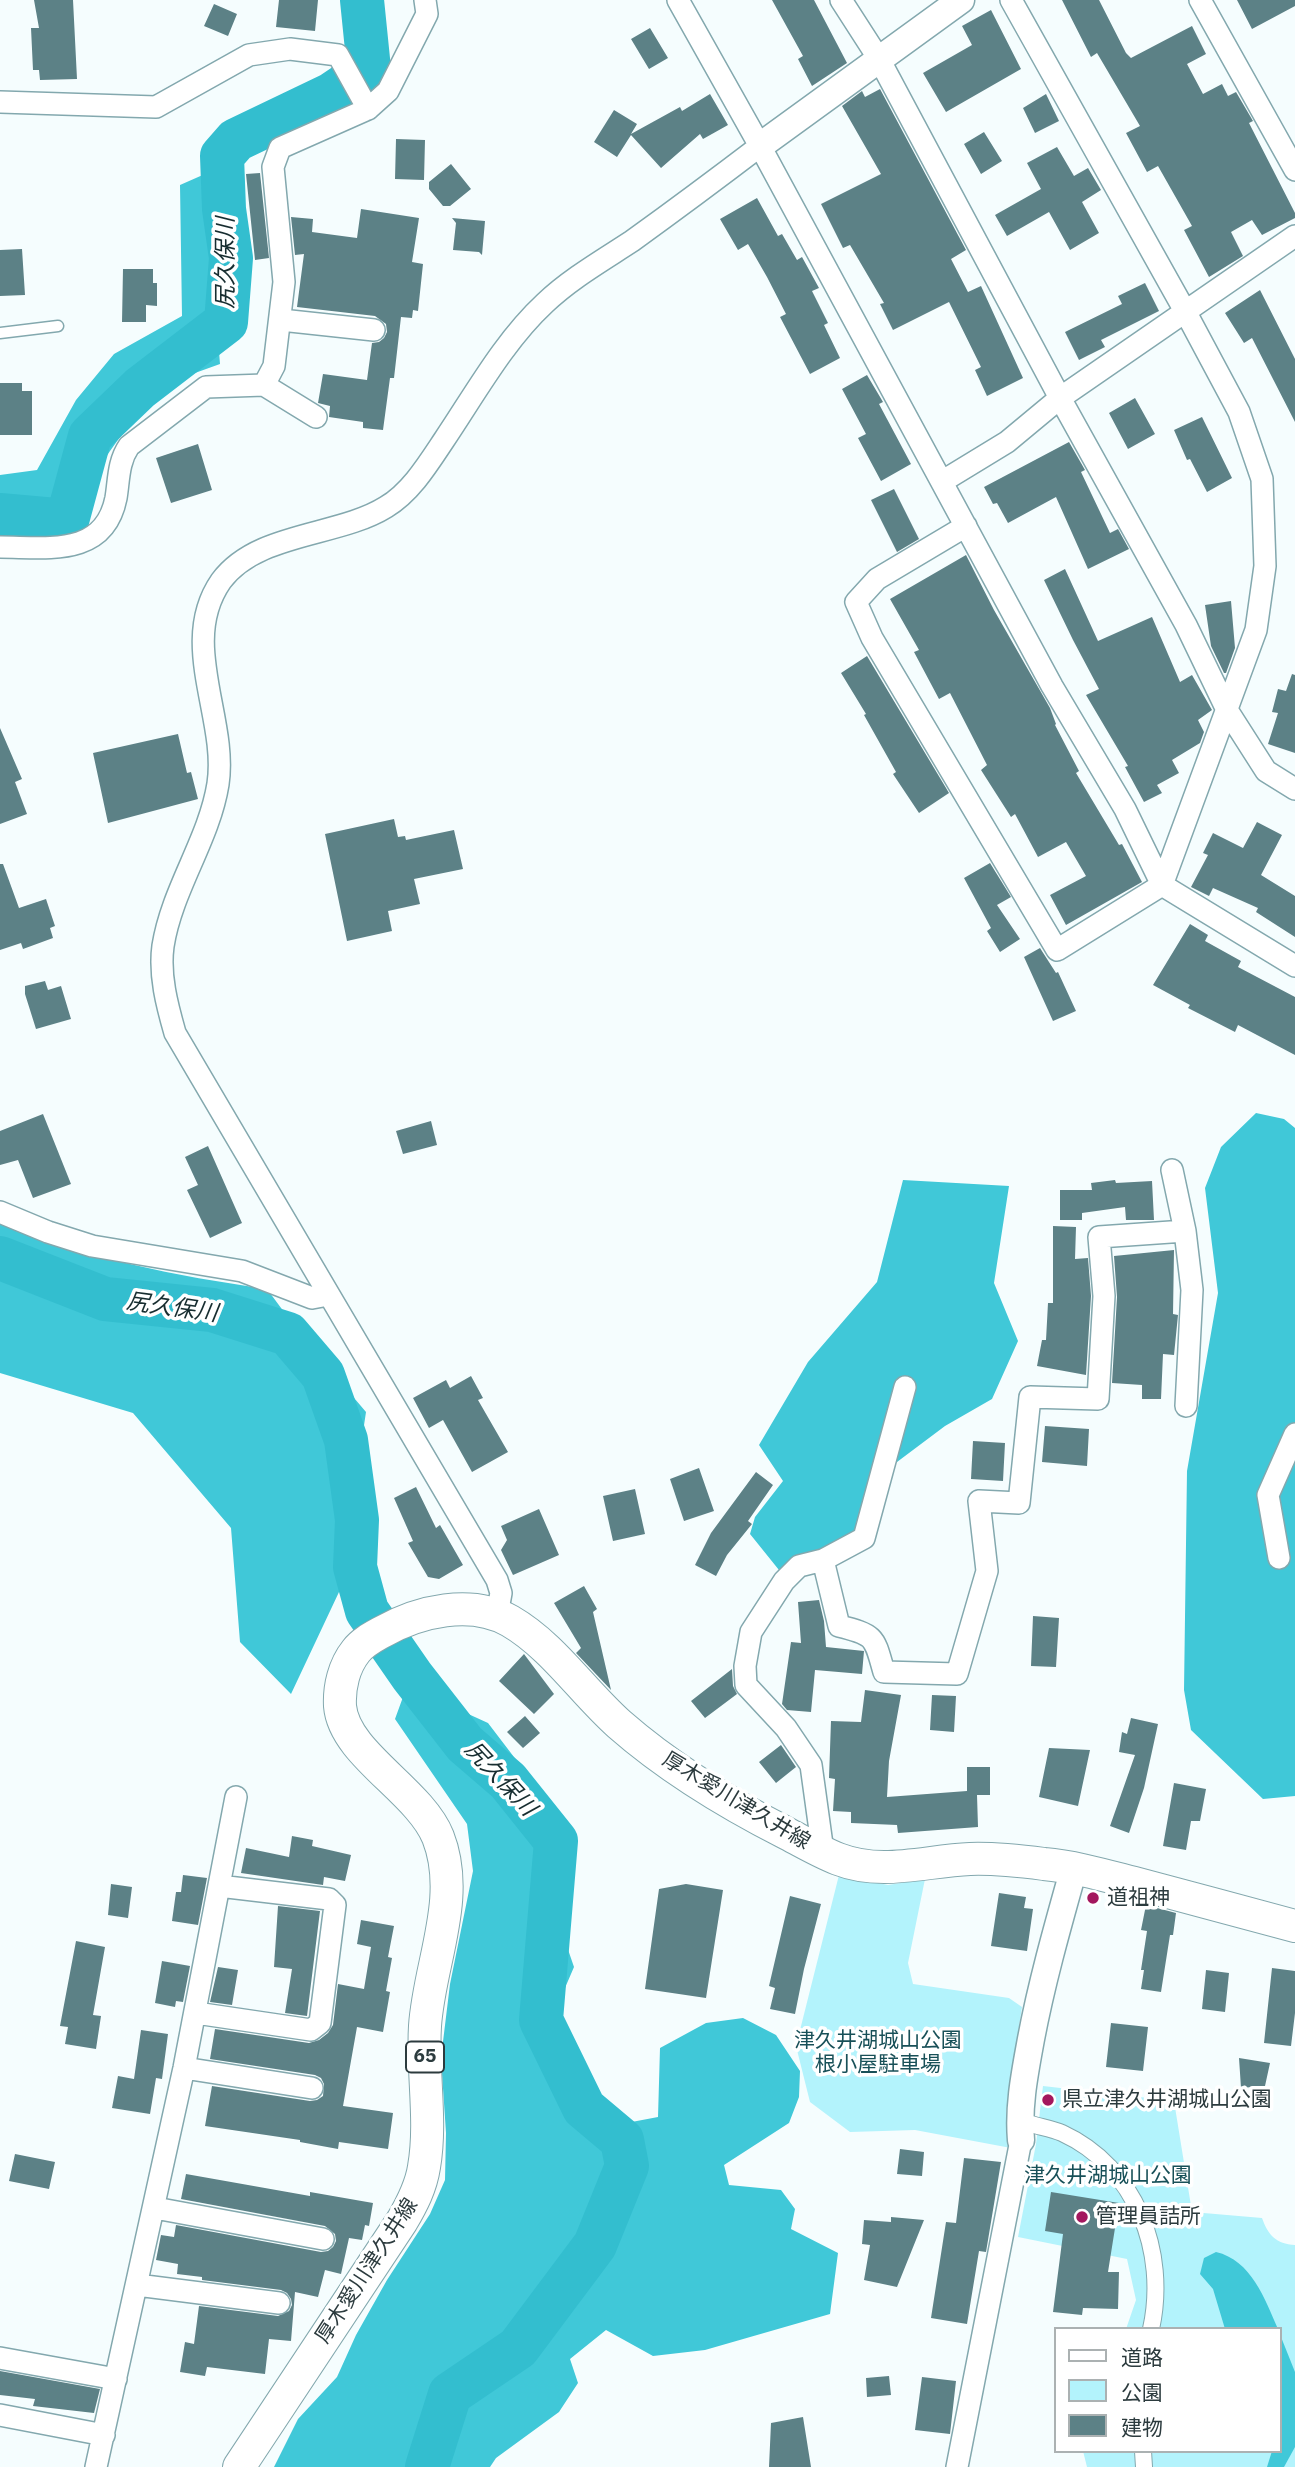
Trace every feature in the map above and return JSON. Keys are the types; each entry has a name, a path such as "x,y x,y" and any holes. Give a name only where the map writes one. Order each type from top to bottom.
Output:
{"main road":[{"name":"厚木愛川津久井線","path":"239,2467 402,2221 417,2193 424,2172 425,2028 430,1980 447,1903 445,1861 437,1835 420,1808 356,1744 342,1715 341,1695 346,1666 356,1650 379,1634 421,1615 440,1611 474,1610 498,1615 533,1637 604,1711 651,1749 722,1797 822,1852 852,1863 877,1868 908,1867 981,1858 1074,1868 1295,1926"}],"street":[{"path":"264,384 274,366 284,282 273,167 280,149 363,102 388,91 427,14 425,0"},
{"path":"678,0 943,481 1052,686 1125,810 1162,885 1295,966"},
{"path":"841,0 879,59 1060,398 1186,625 1227,710 1266,771 1295,789"},
{"path":"498,1615 501,1594 497,1580 175,1033 166,999 163,948 169,917 202,839 219,781 217,745 203,648 205,621 211,598 223,579 241,562 264,549 386,508 407,490 426,466 508,345 545,302 961,0"},
{"path":"967,526 877,579 856,602 872,638 1057,950 1162,885 1256,630 1265,566 1262,479 1238,412 1185,311 1011,0"},
{"path":"1200,0 1295,170"},
{"path":"0,102 156,107 249,55 290,49 338,55 363,102"},
{"path":"943,481 1007,442 1060,398 1295,236"},
{"path":"281,320 374,330"},
{"path":"0,547 66,547 92,537 110,519 116,500 121,457 129,446 206,387 264,384 316,417"},
{"path":"1172,1170 1185,1231 1192,1290 1186,1406"},
{"path":"0,1212 48,1232 92,1245 242,1271 312,1298 328,1295"},
{"path":"824,1560 839,1626 862,1631 875,1640 884,1672 957,1674 987,1571 979,1501 1019,1503 1030,1397 1098,1399 1104,1296 1099,1237 1185,1231"},
{"path":"822,1852 811,1765 786,1728 746,1685 745,1666 751,1632 784,1581 799,1566 824,1560 864,1538 905,1387"},
{"path":"1279,1558 1268,1495 1295,1434"},
{"path":"96,2467 155,2208 236,1797"},
{"path":"957,2467 1024,2129 1025,2071 1037,2007 1074,1868"},
{"path":"195,2013 311,2030 320,2023 335,1905 330,1899 219,1886"},
{"path":"184,2068 312,2088"},
{"path":"1024,2129 1060,2132 1079,2142 1107,2165 1132,2197 1150,2237 1154,2259 1156,2295 1151,2327"},
{"path":"155,2208 323,2239"},
{"path":"137,2284 279,2303"},
{"path":"0,2358 116,2379"},
{"path":"0,2416 104,2435"}],"lane":[{"path":"0,332 58,326"}],"green space":[{"name":"津久井湖城山公園 根小屋駐車場","path":"839,1875 888,1885 925,1879 908,1963 913,1984 1009,1998 1022,2007 1006,2112 1011,2148 915,2130 850,2132 810,2102 796,2046"},
{"name":"津久井湖城山公園","path":"1043,2086 1174,2101 1192,2212 1262,2218 1274,2238 1295,2245 1295,2467 1087,2467 1084,2453 1281,2453 1281,2327 1127,2327 1136,2300 1127,2259 1018,2237 1036,2144"}],"shaded area":[{"path":"205,174 220,364 156,387 70,511 0,525 0,475 37,470 76,400 114,354 182,316 180,185"},
{"path":"1256,1113 1284,1119 1295,1128 1295,1796 1263,1799 1191,1730 1184,1690 1187,1471 1218,1293 1205,1188 1221,1147"},
{"path":"903,1180 1009,1186 994,1283 1018,1341 992,1399 945,1426 881,1474 857,1533 783,1575 750,1534 755,1517 783,1481 759,1445 808,1362 877,1282"},
{"path":"0,1223 98,1256 199,1278 267,1289 304,1339 366,1412 339,1592 291,1694 240,1642 231,1528 133,1413 0,1373"},
{"path":"407,1686 488,1723 543,1795 544,1865 528,1926 563,1935 574,1967 549,2025 584,2092 621,2124 658,2117 660,2048 706,2023 743,2018 776,2035 800,2071 799,2097 789,2123 724,2165 729,2185 781,2190 795,2209 791,2229 838,2253 830,2314 705,2350 653,2356 606,2330 570,2359 578,2383 559,2412 496,2458 490,2467 274,2467 298,2419 337,2377 356,2335 387,2280 430,2214 445,2180 446,2133 441,2058 450,1984 473,1871 467,1824 395,1719"},
{"path":"1216,2252 1239,2263 1255,2282 1277,2327 1224,2327 1213,2289 1200,2274 1204,2258"},
{"path":"1281,2337 1295,2372 1295,2447 1284,2467 1267,2467 1271,2453 1281,2453"}],"building":[{"path":"34,0 73,0 77,79 40,80 39,70 33,70 31,28 39,28"},
{"path":"279,0 318,0 315,31 276,27"},
{"path":"772,0 814,0 847,63 812,86 798,59 803,56"},
{"path":"1062,0 1099,0 1131,58 1192,26 1206,54 1187,64 1203,94 1222,84 1228,96 1236,92 1253,121 1249,123 1295,213 1295,218 1262,235 1252,220 1231,232 1243,256 1209,277 1184,230 1192,226 1158,166 1147,172 1126,133 1140,126 1097,53 1091,57"},
{"path":"1237,0 1295,0 1295,6 1252,29"},
{"path":"214,4 237,14 228,36 204,26"},
{"path":"991,10 1021,69 946,112 923,73 972,45 962,26"},
{"path":"650,28 668,58 649,69 631,39"},
{"path":"880,89 966,250 951,259 968,292 981,286 1023,378 987,396 975,370 981,367 949,302 893,330 880,304 884,303 850,245 843,248 821,204 881,174 842,106 862,91 865,97"},
{"path":"710,94 728,125 703,139 700,134 661,168 631,135 617,157 594,142 614,110 637,124 631,134 680,107 682,111"},
{"path":"1046,94 1059,121 1035,133 1023,108"},
{"path":"984,132 1002,161 981,174 964,144"},
{"path":"396,139 425,140 424,180 395,179"},
{"path":"1057,147 1074,176 1088,168 1101,190 1082,202 1099,233 1070,250 1049,212 1007,236 995,215 1041,189 1027,163"},
{"path":"451,164 471,189 450,206 443,206 429,189 429,182"},
{"path":"260,173 269,258 255,260 246,174"},
{"path":"757,198 778,236 782,234 797,260 802,257 819,288 812,291 828,323 824,325 840,358 810,374 780,317 786,314 748,244 738,250 720,219"},
{"path":"361,209 419,218 412,262 423,264 418,311 413,310 412,318 401,317 394,378 390,378 383,430 363,428 363,422 329,417 330,406 318,403 323,374 367,380 372,343 384,338 387,332 386,324 375,316 297,307 304,254 295,255 291,217 313,219 312,232 357,238"},
{"path":"452,218 485,221 482,255 479,252 453,250 456,223"},
{"path":"22,249 25,295 0,296 0,250"},
{"path":"123,269 153,269 153,283 157,283 157,306 146,305 146,322 122,322"},
{"path":"1145,283 1159,311 1101,340 1105,347 1079,360 1065,332 1122,304 1118,296"},
{"path":"1260,290 1295,359 1295,422 1252,338 1244,343 1225,313"},
{"path":"867,375 883,402 879,404 911,464 881,481 858,438 866,434 842,389"},
{"path":"0,383 22,383 22,391 32,391 32,435 0,435"},
{"path":"1135,398 1155,434 1128,449 1109,413"},
{"path":"1202,417 1232,478 1207,492 1190,459 1187,460 1174,430"},
{"path":"1069,442 1085,470 1081,472 1110,533 1118,529 1129,549 1088,569 1056,497 1008,523 984,487"},
{"path":"198,444 212,490 171,503 156,458"},
{"path":"894,489 919,539 897,552 871,500"},
{"path":"966,555 1050,708 1055,725 1079,771 1076,773 1119,845 1122,844 1142,882 1066,925 1050,895 1086,876 1066,842 1038,857 1015,814 1011,817 981,770 987,765 950,693 939,699 914,652 919,650 890,599"},
{"path":"1065,569 1098,641 1152,617 1180,682 1192,675 1212,710 1198,720 1204,732 1200,743 1172,760 1179,773 1157,785 1162,793 1144,802 1125,767 1128,766 1086,695 1099,689 1044,580"},
{"path":"1231,601 1235,648 1224,673 1211,646 1205,605"},
{"path":"867,656 949,793 919,813 893,774 896,772 841,673"},
{"path":"1292,674 1295,675 1295,753 1268,744 1278,713 1272,712 1278,689 1286,691"},
{"path":"0,728 22,779 15,782 27,814 0,824"},
{"path":"178,734 187,773 191,772 198,799 108,823 93,753"},
{"path":"394,819 398,837 405,836 406,840 454,830 463,869 414,879 420,904 388,911 392,931 347,941 325,834"},
{"path":"1257,822 1282,835 1261,875 1295,896 1295,937 1256,912 1258,908 1213,888 1209,896 1191,887 1208,855 1203,853 1213,833 1243,848"},
{"path":"990,863 1011,897 997,905 1020,939 1000,952 987,931 991,928 964,878"},
{"path":"0,864 3,864 19,908 46,899 55,926 50,928 53,938 23,949 21,943 0,950"},
{"path":"1190,924 1208,935 1205,941 1241,961 1238,967 1295,997 1295,1055 1238,1025 1235,1032 1188,1008 1190,1005 1153,985"},
{"path":"1040,948 1056,973 1058,972 1076,1011 1053,1021 1024,957"},
{"path":"45,981 48,990 61,986 71,1019 36,1029 25,986"},
{"path":"43,1114 71,1184 33,1198 18,1160 0,1165 0,1131"},
{"path":"431,1121 437,1145 403,1154 396,1131"},
{"path":"208,1146 242,1223 210,1238 187,1190 198,1185 185,1157"},
{"path":"1115,1180 1116,1183 1152,1181 1154,1220 1126,1220 1125,1207 1082,1213 1082,1220 1060,1220 1060,1190 1092,1190 1091,1183"},
{"path":"1053,1226 1076,1227 1075,1259 1088,1258 1091,1296 1086,1375 1037,1366 1042,1340 1046,1340 1048,1303 1053,1303"},
{"path":"1174,1250 1173,1314 1178,1315 1174,1355 1163,1354 1161,1399 1142,1399 1142,1385 1112,1383 1117,1297 1114,1256"},
{"path":"471,1376 483,1398 478,1400 508,1452 472,1472 443,1420 429,1428 413,1398 446,1380 450,1388"},
{"path":"1045,1426 1089,1429 1087,1466 1042,1462"},
{"path":"973,1441 1005,1443 1003,1481 971,1479"},
{"path":"699,1468 714,1511 684,1521 670,1479"},
{"path":"756,1472 773,1485 748,1521 752,1524 727,1555 716,1576 695,1565 711,1533"},
{"path":"416,1487 436,1528 440,1525 463,1565 439,1579 428,1577 408,1543 413,1541 394,1498"},
{"path":"635,1489 645,1534 613,1541 603,1496"},
{"path":"539,1509 559,1555 513,1575 501,1550 507,1540 501,1526"},
{"path":"584,1586 597,1609 593,1612 611,1690 576,1653 581,1648 554,1603"},
{"path":"819,1600 826,1647 864,1651 862,1674 815,1670 811,1712 787,1710 782,1704 791,1642 801,1643 798,1602"},
{"path":"1033,1616 1059,1618 1056,1667 1031,1666"},
{"path":"524,1654 554,1694 534,1714 499,1681"},
{"path":"732,1669 733,1686 737,1694 705,1718 691,1701"},
{"path":"865,1690 901,1695 889,1761 887,1797 967,1791 967,1767 990,1767 990,1795 977,1795 978,1827 898,1833 897,1825 851,1823 851,1812 833,1811 835,1779 829,1778 831,1721 861,1722"},
{"path":"932,1695 956,1696 954,1732 930,1730"},
{"path":"525,1716 540,1733 523,1748 507,1732"},
{"path":"1131,1718 1158,1724 1144,1788 1129,1833 1110,1826 1135,1755 1119,1752 1122,1732 1127,1734"},
{"path":"781,1745 796,1767 776,1783 759,1762"},
{"path":"1049,1748 1090,1750 1078,1806 1039,1797"},
{"path":"1174,1783 1206,1789 1200,1821 1191,1821 1186,1850 1163,1846"},
{"path":"292,1836 313,1840 312,1846 351,1855 345,1881 324,1877 323,1885 241,1873 246,1848 289,1857"},
{"path":"183,1875 207,1878 198,1925 172,1921 176,1892 181,1892"},
{"path":"111,1884 132,1887 128,1918 108,1915"},
{"path":"686,1884 723,1890 706,1998 645,1989 659,1889"},
{"path":"999,1893 1026,1897 1024,1908 1033,1909 1027,1951 991,1946"},
{"path":"790,1896 821,1904 795,2014 770,2009 775,1988 769,1986"},
{"path":"1146,1905 1176,1913 1161,1992 1141,1989 1147,1931 1141,1930"},
{"path":"278,1906 320,1911 307,2016 285,2013 292,1969 274,1967"},
{"path":"361,1920 394,1926 388,1957 392,1958 386,1991 390,1992 383,2032 357,2027 343,2106 393,2113 388,2149 339,2142 338,2149 300,2140 205,2126 212,2086 310,2101 323,2096 324,2084 321,2078 315,2075 210,2059 215,2029 309,2043 319,2040 333,2025 338,1984 364,1989 371,1947 357,1944"},
{"path":"76,1941 105,1947 93,2015 101,2016 96,2049 65,2044 68,2027 60,2026"},
{"path":"162,1961 190,1966 183,2002 176,2001 175,2007 155,2003"},
{"path":"218,1967 238,1970 232,2005 210,2002"},
{"path":"1272,1968 1295,1971 1295,2013 1291,2046 1264,2043"},
{"path":"1206,1970 1229,1973 1225,2012 1202,2009"},
{"path":"1111,2023 1148,2027 1143,2071 1106,2067"},
{"path":"141,2030 168,2034 162,2079 156,2078 150,2114 112,2108 118,2076 134,2079"},
{"path":"1239,2058 1270,2063 1265,2086 1241,2088"},
{"path":"900,2149 924,2152 922,2176 897,2174"},
{"path":"15,2154 55,2162 49,2189 9,2181"},
{"path":"964,2158 1001,2162 986,2252 979,2251 967,2324 931,2318 946,2222 956,2223"},
{"path":"186,2174 310,2196 310,2192 373,2203 369,2226 365,2225 362,2240 349,2238 341,2274 325,2270 318,2297 295,2292 291,2341 269,2339 265,2374 207,2367 205,2376 180,2372 185,2342 194,2344 199,2306 278,2316 289,2311 292,2305 287,2293 281,2290 202,2280 202,2277 177,2274 178,2264 156,2260 161,2235 174,2237 176,2225 321,2252 333,2247 335,2234 325,2226 181,2199"},
{"path":"1051,2192 1119,2203 1108,2272 1119,2272 1118,2309 1083,2308 1082,2315 1053,2312 1063,2234 1045,2231"},
{"path":"891,2217 924,2220 897,2287 864,2280 870,2245 862,2244 864,2220 891,2222"},
{"path":"0,2371 100,2389 94,2413 33,2406 35,2399 0,2395"},
{"path":"889,2376 891,2395 867,2397 866,2378"},
{"path":"922,2377 956,2381 950,2434 915,2430"},
{"path":"803,2417 811,2467 769,2467 771,2423"}],"waterway":[{"name":"尻久保川","path":"0,515 67,521 90,436 140,388 226,322 231,258 224,209 222,156 236,140 332,94 369,69 362,0"},
{"name":"尻久保川","path":"0,1258 105,1299 212,1310 288,1334 323,1375 346,1440 357,1520 355,1567 367,1611 412,1676 465,1744 508,1781 556,1841 541,2020 584,2108 622,2140 627,2166 595,2245 518,2348 450,2394 427,2467"}],"place":[{"name":"道祖神","path":"1093,1898"},
{"name":"県立津久井湖城山公園","path":"1048,2100"},
{"name":"管理員詰所","path":"1082,2217"}]}
